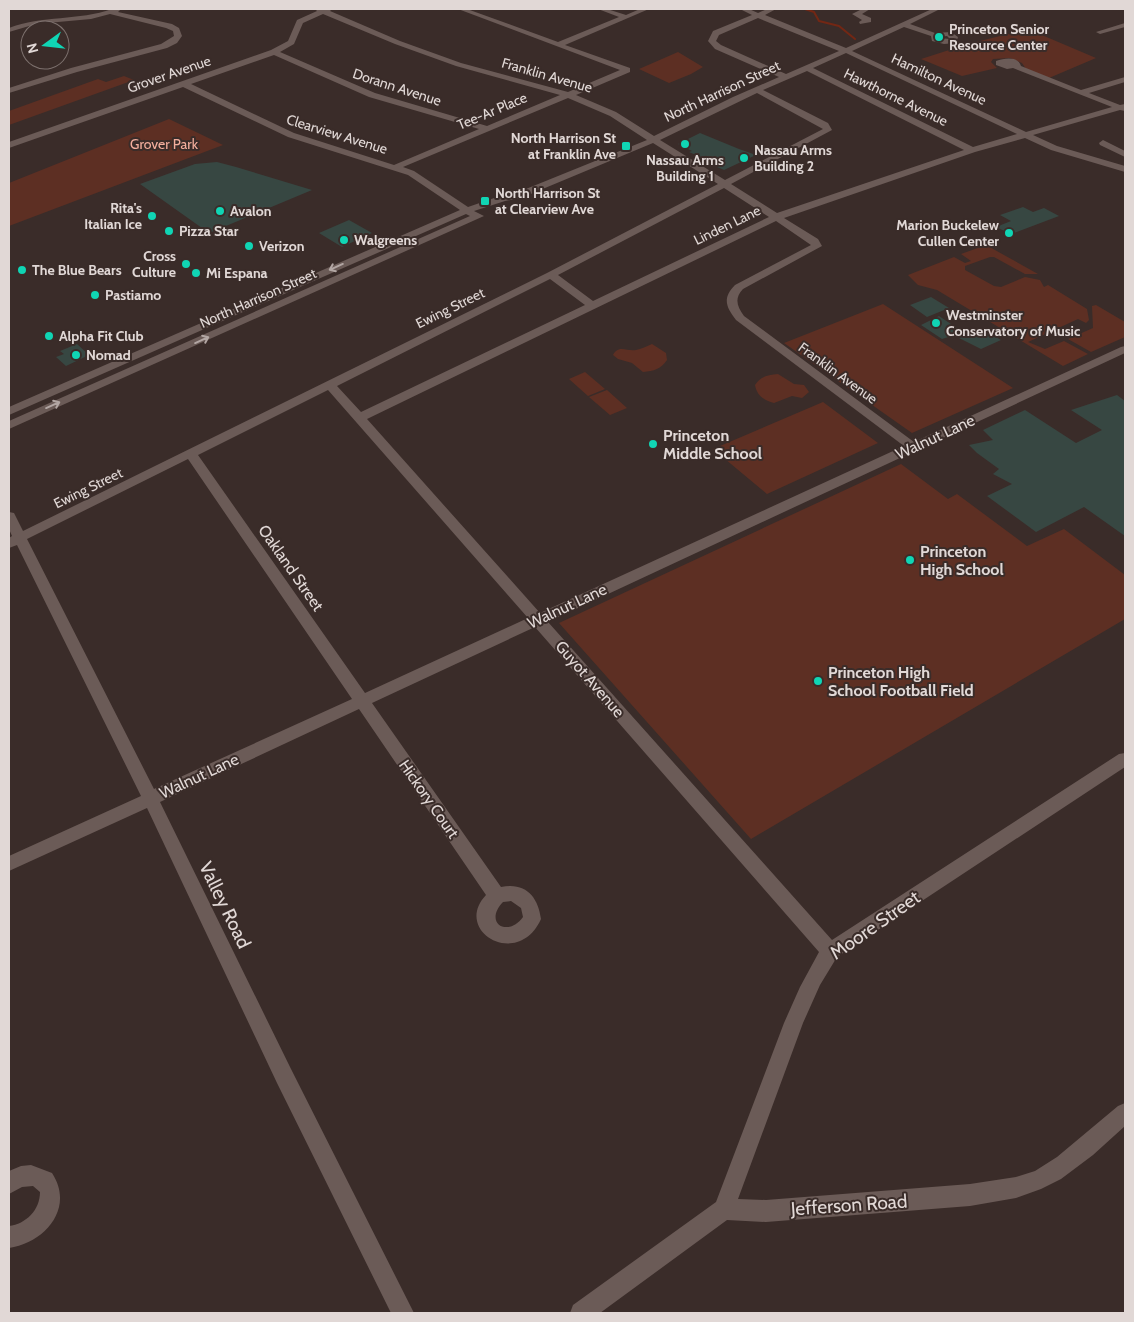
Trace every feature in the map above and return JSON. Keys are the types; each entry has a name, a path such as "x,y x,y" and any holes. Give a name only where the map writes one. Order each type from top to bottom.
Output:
{"street":[{"path":"461,9 558,45 646,9"},
{"path":"601,9 625,17"},
{"name":"Hamilton Avenue","path":"742,9 847,51 1064,152 1125,168"},
{"path":"772,9 716,33 712,41 718,47 786,77"},
{"path":"863,22 868,20 853,13 868,9"},
{"name":"North Harrison Street","path":"9,425 444,232 508,203 518,196 654,140 757,90 937,9"},
{"path":"9,30 41,20 86,18 114,10 169,26 176,30 178,36 174,41 164,46 74,70 9,91"},
{"name":"Grover Avenue","path":"9,145 274,52 291,42 300,22 324,10"},
{"name":"Franklin Avenue","path":"324,10 462,66 568,94 597,105 814,241 817,246 739,287 731,302 735,313 771,343 913,447"},
{"path":"904,25 935,35"},
{"path":"1100,32 1125,25"},
{"name":"Tee-Ar Place","path":"396,167 627,70 558,45"},
{"name":"Dorann Avenue","path":"274,52 372,96 486,128"},
{"path":"1016,67 1124,108"},
{"name":"Hawthorne Avenue","path":"807,68 972,150"},
{"path":"1082,92 1125,79"},
{"name":"Clearview Avenue","path":"184,84 291,136 396,167 422,178 477,217"},
{"name":"Ewing Street","path":"15,541 551,275 828,130 825,125 757,90"},
{"name":"Linden Lane","path":"359,418 776,217 972,150 1124,108"},
{"path":"1103,143 1125,154"},
{"name":"North Harrison Street","path":"9,411 425,228 503,198 518,196"},
{"path":"425,228 444,232"},
{"path":"366,266 367,261 395,248 398,244 395,241"},
{"path":"551,275 592,305"},
{"path":"308,280 328,281 341,278"},
{"name":"Walnut Lane","path":"9,864 1125,349"},
{"name":"Guyot Avenue","path":"330,385 830,951"},
{"name":"Oakland Street","path":"191,454 361,701"},
{"name":"Valley Road","path":"9,516 15,541 150,798 284,1076 403,1313"},
{"name":"Hickory Court","path":"361,701 497,896"},
{"name":"Moore Street","path":"724,1209 739,1163 803,1000 816,973 830,951 1125,759"},
{"name":"Jefferson Road","path":"724,1209 766,1211 970,1195 998,1191 1041,1178 1068,1162 1125,1113"},
{"path":"9,1237 23,1235 32,1230 47,1213 51,1192 41,1178 32,1175 10,1177"},
{"path":"581,1313 724,1209"}],"green space":[{"path":"1020,31 1037,33 1096,58 1049,78 1026,69 1022,63 1010,58 993,59 991,62 997,68 962,76 921,59 968,44"},
{"path":"678,52 703,67 669,83 639,69"},
{"path":"124,76 134,80 9,125 9,111 98,79 106,82"},
{"name":"Grover Park","path":"169,119 223,145 9,226 9,183"},
{"path":"986,245 1038,274 1025,274 994,257 965,266 965,270 994,286 1001,287 1025,277 1040,280 1044,287 1048,285 1087,309 1089,320 1086,323 1078,319 1028,342 1045,349 1064,341 1088,354 1063,366 937,290 918,285 908,275 954,257 965,263 971,261 961,254"},
{"path":"883,304 1013,388 912,433 784,343"},
{"path":"1096,305 1125,322 1125,337 1091,352 1068,339 1093,328 1092,306"},
{"path":"652,344 666,353 667,360 662,366 654,370 643,372 632,363 618,359 613,355 621,349 636,350"},
{"path":"585,372 605,389 588,396 569,379"},
{"path":"778,374 794,384 804,385 809,392 802,398 792,396 774,403 764,399 757,392 755,385 765,376"},
{"path":"607,390 627,408 610,415 589,397"},
{"path":"823,402 878,443 767,494 713,449"},
{"name":"Princeton High School","path":"901,464 948,499 957,494 1027,546 1064,529 1125,575 1125,619 751,839 559,623"}],"building":[{"path":"700,133 756,155 724,170 708,163 712,162 689,152 692,151 678,144"},
{"name":"Avalon","path":"217,162 312,190 209,233 140,184 195,164"},
{"path":"1023,207 1033,212 1044,208 1059,216 1011,234 996,227 1011,221 1000,215"},
{"name":"Walgreens","path":"349,220 372,233 342,247 319,233"},
{"path":"931,297 949,308 927,317 910,305"},
{"path":"939,316 964,332 942,339 921,325"},
{"path":"982,329 1001,340 981,349 959,338"},
{"name":"Nomad","path":"77,344 89,355 66,366 56,357 64,354 60,351"},
{"name":"Princeton High School","path":"1117,395 1125,401 1125,536 1084,507 1036,532 987,496 1012,484 993,474 999,469 969,445 993,440 983,430 1025,410 1076,443 1102,430 1071,410"}],"waterway":[{"path":"805,9 814,12 819,21 839,26 855,39"}],"place":[{"name":"Princeton Senior Resource Center","path":"939,37"},
{"name":"Nassau Arms Building 1","path":"685,144"},
{"name":"North Harrison St at Franklin Ave","path":"626,146"},
{"name":"Nassau Arms Building 2","path":"744,158"},
{"name":"North Harrison St at Clearview Ave","path":"485,201"},
{"name":"Avalon","path":"220,211"},
{"name":"Rita's Italian Ice","path":"152,216"},
{"name":"Pizza Star","path":"169,231"},
{"name":"Marion Buckelew Cullen Center","path":"1009,233"},
{"name":"Walgreens","path":"344,240"},
{"name":"Verizon","path":"249,246"},
{"name":"Cross Culture","path":"186,264"},
{"name":"The Blue Bears","path":"22,270"},
{"name":"Mi Espana","path":"196,273"},
{"name":"Pastiamo","path":"95,295"},
{"name":"Westminster Conservatory of Music","path":"936,323"},
{"name":"Alpha Fit Club","path":"49,336"},
{"name":"Nomad","path":"76,355"},
{"name":"Princeton Middle School","path":"653,444"},
{"name":"Princeton High School","path":"910,560"},
{"name":"Princeton High School Football Field","path":"818,681"}]}
